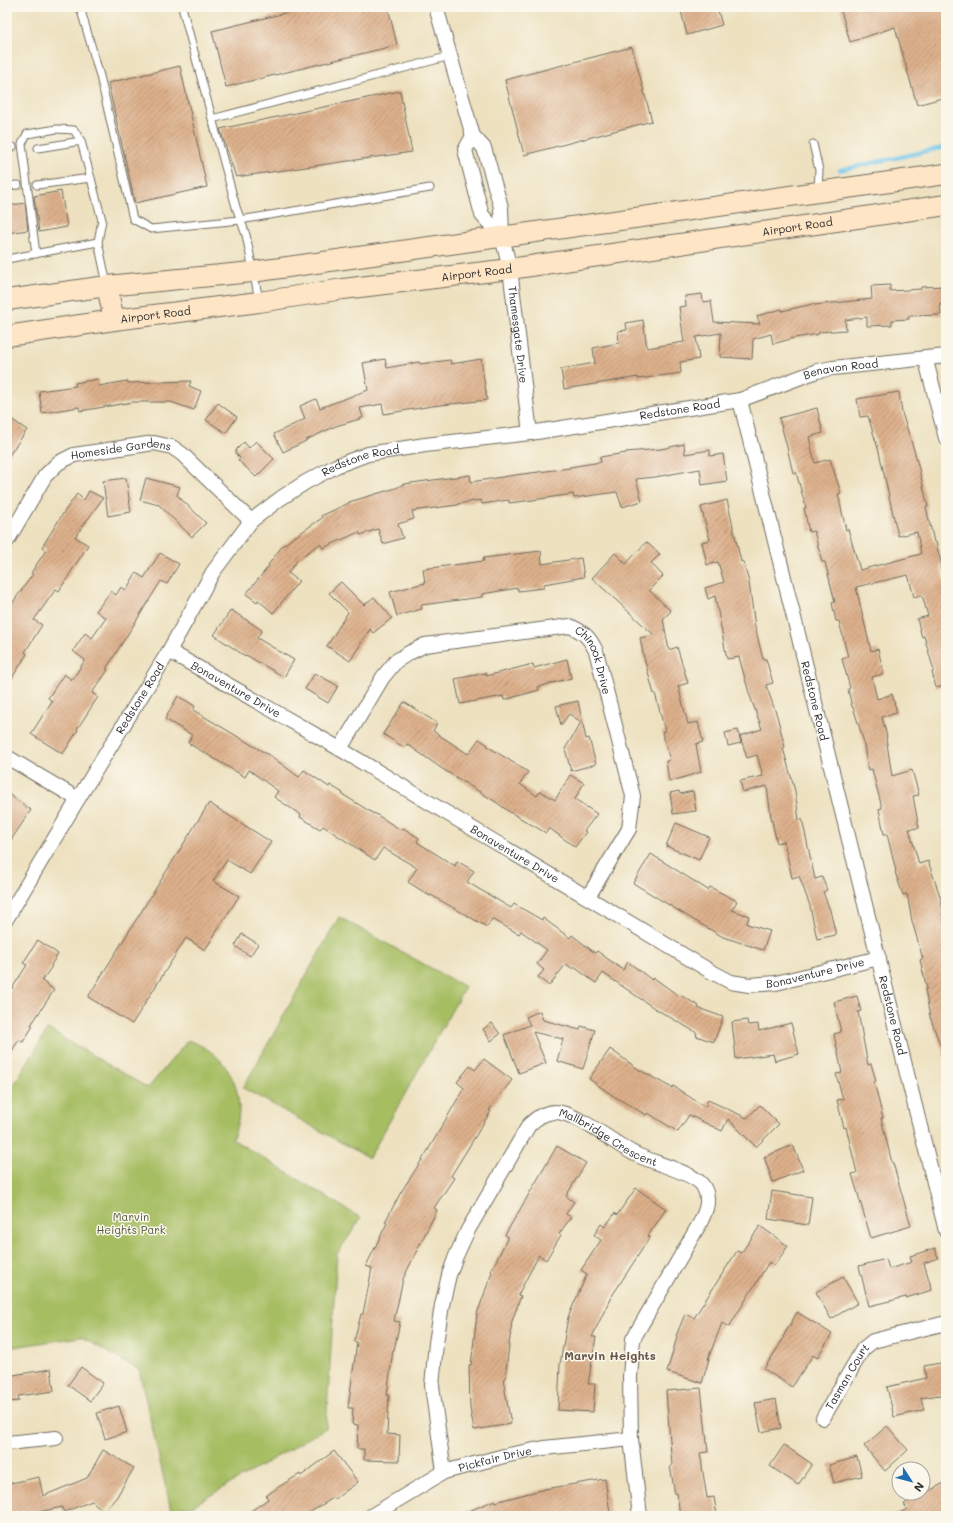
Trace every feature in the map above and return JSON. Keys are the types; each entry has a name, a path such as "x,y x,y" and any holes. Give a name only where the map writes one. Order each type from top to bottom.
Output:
{"main road":[{"path":"7,300 107,286 252,272 732,203 818,193 946,174"},
{"path":"818,193 825,223"},
{"name":"Airport Road","path":"7,336 114,320 259,302 343,289 510,269 946,205"},
{"path":"107,286 114,320"}],"street":[{"name":"Thamesgate Drive","path":"436,7 473,136 484,148 501,207 502,237 510,269 530,433"},
{"name":"Thamesgate Drive","path":"473,136 465,150 482,215 502,237"},
{"name":"Benavon Road","path":"740,400 817,371 946,356"},
{"path":"925,358 946,438"},
{"name":"Redstone Road","path":"7,918 169,651 213,572 251,521 281,498 306,482 336,466 368,454 425,445 530,433 740,400 946,1231"},
{"name":"Homeside Gardens","path":"7,541 45,476 58,463 74,455 154,443 172,447 182,454 251,521"},
{"name":"Chinook Drive","path":"340,749 383,677 396,661 425,645 570,626 579,630 590,639 596,651 633,796 629,829 588,897"},
{"name":"Bonaventure Drive","path":"169,651 340,749 710,971 731,982 749,985 776,982 879,958"},
{"path":"7,757 78,799"},
{"name":"Mallbridge Crescent","path":"444,1472 432,1386 437,1336 449,1275 468,1230 528,1125 540,1115 554,1112 569,1114 635,1154 691,1176 703,1185 708,1199 705,1212 700,1223 644,1317 633,1339 630,1377 631,1440 640,1516"},
{"name":"Tasman Court","path":"823,1418 863,1349 873,1341 946,1323"},
{"path":"7,1443 56,1438"},
{"name":"Pickfair Drive","path":"371,1516 444,1472 504,1456 544,1448 631,1440"}],"lane":[{"path":"80,7 100,76 133,219 151,229 240,220 430,188"},
{"path":"182,7 240,220 246,235 259,302"},
{"path":"212,119 450,56"},
{"path":"36,254 22,144 28,134 57,129 74,130 81,141 102,220 98,242 107,286"},
{"path":"38,148 81,141"},
{"path":"813,144 819,170 818,193"},
{"path":"37,185 91,178"},
{"path":"7,186 18,185"},
{"path":"7,259 98,242"}],"green space":[{"path":"339,917 465,987 369,1158 243,1088"},
{"name":"Marvin Heights Park","path":"48,1029 148,1088 188,1040 205,1048 216,1056 223,1064 234,1082 239,1104 239,1114 232,1139 361,1218 337,1254 326,1428 194,1505 171,1510 139,1370 81,1337 7,1348 7,1096"}],"building":[{"path":"310,7 388,7 397,45 226,87 212,31"},
{"path":"680,7 717,7 722,25 687,35"},
{"path":"840,7 946,7 946,97 917,105 895,27 850,42"},
{"path":"632,47 652,121 524,155 505,80"},
{"path":"180,66 207,187 135,203 108,83"},
{"path":"400,91 412,152 236,177 220,129"},
{"path":"61,191 67,227 39,232 34,196"},
{"path":"25,203 28,230 7,233 7,206"},
{"path":"890,285 890,291 921,289 921,287 946,286 946,303 940,303 941,315 909,316 909,319 892,320 892,325 867,326 867,317 845,320 846,330 819,332 819,334 794,338 773,344 771,334 753,339 752,359 720,357 721,333 696,337 699,359 680,362 681,373 638,379 638,377 564,389 561,369 595,363 593,348 619,343 618,331 627,330 626,323 643,320 647,348 684,342 679,307 686,306 685,296 702,294 703,302 711,301 714,322 760,324 757,316 782,309 782,311 813,304 872,299 871,286"},
{"path":"385,359 387,368 419,362 420,364 450,360 451,364 481,359 487,400 432,406 384,414 382,404 360,408 363,418 336,426 283,452 274,434 305,419 300,406 316,399 320,408 368,390 363,363"},
{"path":"98,379 99,386 127,381 128,383 191,381 189,386 201,391 194,410 171,402 133,402 80,411 79,407 42,413 39,391 76,386 75,383"},
{"path":"899,392 902,413 921,477 934,542 936,542 942,567 940,567 946,586 946,685 936,688 932,672 934,671 924,636 922,637 917,619 928,616 922,595 914,597 908,575 856,587 871,651 878,649 884,674 872,677 877,699 892,694 897,713 882,717 887,737 892,776 912,770 919,795 913,796 919,828 909,829 919,864 928,861 940,896 944,914 942,914 946,929 946,1058 930,1017 925,989 927,989 920,960 923,959 912,921 907,894 903,895 895,872 887,834 884,834 879,809 882,808 872,769 868,770 863,739 852,707 848,689 850,688 842,659 848,657 839,621 836,621 832,603 835,602 825,562 822,562 814,531 809,532 804,508 806,508 796,472 793,473 779,418 817,408 823,433 809,437 815,463 830,459 841,493 838,494 846,530 848,529 860,570 921,554 917,532 898,536 879,452 868,416 860,417 857,399"},
{"path":"218,403 237,417 226,433 206,420"},
{"path":"7,416 27,430 7,458"},
{"path":"256,441 274,459 256,477 238,460 240,458 236,454 236,450 244,442 249,448"},
{"path":"684,444 685,454 710,450 710,456 723,454 727,481 702,485 700,469 636,479 642,501 622,507 617,492 574,498 573,494 509,503 509,500 482,504 481,500 458,505 412,511 414,519 398,524 403,538 383,544 378,529 360,535 359,532 323,548 320,544 298,559 288,573 299,581 273,613 258,600 257,602 246,594 269,566 268,565 283,545 322,518 321,516 349,502 396,488 404,484 470,475 471,482 570,468 601,462 600,457 626,452 661,449"},
{"path":"126,478 131,512 108,516 103,481"},
{"path":"146,478 180,487 177,495 206,523 192,537 159,505 140,500"},
{"path":"89,491 103,498 75,537 88,545 59,591 56,589 34,620 42,625 25,652 27,654 7,686 7,602 11,605 33,574 31,573 46,550 42,547 77,494 84,500"},
{"path":"727,500 741,562 743,561 749,582 755,627 763,659 766,659 773,683 766,685 777,716 785,747 783,748 795,791 799,820 802,819 815,879 822,877 827,890 823,892 830,910 836,935 817,939 810,906 799,876 792,878 784,841 777,843 771,817 767,786 743,792 740,781 763,776 757,755 747,758 740,736 762,729 749,693 739,657 727,659 715,596 708,599 705,588 724,582 718,562 707,565 702,542 710,540 701,507"},
{"path":"646,542 660,554 651,563 663,576 649,590 671,611 663,619 669,650 677,647 688,683 678,686 688,724 698,722 703,742 696,744 701,772 669,782 666,761 670,760 662,732 665,731 644,658 640,638 654,635 592,578 615,553 626,564"},
{"path":"541,551 542,564 581,558 584,577 544,584 544,588 518,591 518,588 482,594 482,597 421,605 422,609 397,616 390,592 425,583 423,569 484,561 483,558"},
{"path":"160,553 179,564 167,584 161,581 106,669 108,670 92,693 98,697 63,754 31,734 52,701 48,698 64,674 72,680 85,660 73,651 85,633 92,638 106,618 96,611 111,591 116,595 121,587 126,590 136,573 144,578"},
{"path":"341,582 364,605 374,597 392,618 373,633 370,629 350,661 327,646 348,612 329,593"},
{"path":"231,610 262,630 257,638 294,660 284,677 246,655 245,656 214,635"},
{"path":"567,659 571,678 538,687 539,690 504,700 503,696 460,704 455,679 486,673 486,676 533,664 534,668"},
{"path":"315,673 338,686 328,703 305,689"},
{"path":"178,696 195,706 193,710 272,757 299,777 304,770 329,787 330,785 401,830 403,828 419,838 417,842 455,866 457,861 474,871 467,882 511,908 514,904 542,920 543,918 570,938 572,935 595,953 597,951 623,970 628,962 652,980 654,978 679,996 680,995 699,1006 698,1008 723,1017 714,1042 696,1036 697,1033 654,1008 603,973 596,983 574,967 573,969 566,964 549,986 538,977 544,970 537,964 547,950 521,931 519,934 492,919 487,927 431,895 430,896 408,882 417,868 383,848 375,860 323,826 320,829 300,817 301,815 274,797 278,791 249,770 245,777 188,743 192,735 165,719"},
{"path":"578,701 586,739 589,738 596,764 571,771 565,749 581,722 569,714 561,725 556,706"},
{"path":"404,702 437,723 433,731 468,754 479,739 488,745 487,746 528,772 520,784 537,796 540,791 555,800 570,775 584,783 575,799 597,814 584,831 586,832 575,847 549,828 546,833 508,811 441,768 407,744 405,748 383,734"},
{"path":"738,730 741,743 728,746 725,733"},
{"path":"679,791 680,794 693,791 696,811 673,814 670,793"},
{"path":"7,793 31,810 7,846"},
{"path":"209,803 271,842 250,874 227,860 213,881 239,896 205,950 186,938 132,1024 88,997"},
{"path":"676,823 709,837 699,860 666,846"},
{"path":"651,854 708,890 710,887 737,901 732,910 749,916 747,924 770,931 763,950 723,937 633,883"},
{"path":"242,934 258,944 250,956 235,946"},
{"path":"38,940 58,954 42,981 54,990 31,1025 33,1026 23,1042 19,1040 7,1058 7,996 27,965 23,963"},
{"path":"857,996 861,1011 858,1012 868,1065 871,1064 876,1081 874,1082 883,1118 881,1118 892,1163 911,1226 871,1238 852,1174 857,1173 846,1127 844,1128 837,1100 843,1099 836,1074 842,1073 834,1034 841,1032 834,1002"},
{"path":"540,1011 543,1020 580,1030 581,1026 595,1030 583,1069 557,1061 563,1039 533,1032 546,1063 519,1073 504,1035 530,1025 526,1017"},
{"path":"747,1020 748,1025 758,1024 759,1031 791,1023 799,1054 775,1061 773,1054 736,1059 732,1022"},
{"path":"492,1023 500,1034 491,1041 483,1029"},
{"path":"610,1049 638,1069 672,1088 673,1086 705,1107 708,1100 747,1118 760,1105 779,1124 756,1147 728,1119 722,1131 689,1115 678,1132 648,1113 646,1115 612,1095 589,1079"},
{"path":"484,1059 512,1080 489,1110 491,1111 451,1176 454,1178 434,1208 437,1210 403,1279 394,1321 400,1322 393,1350 387,1395 389,1395 387,1434 400,1435 399,1461 364,1460 364,1449 357,1449 358,1425 352,1424 353,1408 348,1408 357,1342 354,1342 361,1314 363,1314 372,1268 366,1266 387,1223 385,1222 401,1192 427,1152 464,1088 457,1082 470,1066 475,1070"},
{"path":"793,1145 803,1170 773,1182 764,1157"},
{"path":"557,1146 586,1163 566,1196 574,1202 566,1214 571,1217 559,1234 561,1235 546,1260 539,1255 518,1295 521,1296 512,1321 505,1379 503,1379 511,1424 474,1430 470,1408 469,1365 471,1365 477,1314 492,1272 491,1271 508,1237 505,1235"},
{"path":"636,1188 666,1209 648,1236 650,1237 610,1299 592,1337 596,1337 588,1384 595,1384 593,1412 558,1410 560,1364 568,1317 587,1274 581,1270 601,1240 594,1235 601,1224 605,1227 615,1213 617,1215"},
{"path":"772,1191 812,1197 808,1225 768,1219"},
{"path":"760,1226 788,1246 774,1266 769,1262 729,1327 722,1323 708,1359 702,1383 667,1372 677,1337 676,1336 685,1314 694,1318 737,1251 741,1253"},
{"path":"935,1248 938,1258 924,1263 932,1290 906,1298 869,1306 859,1266 886,1259 889,1269 912,1262 910,1256"},
{"path":"843,1277 858,1303 831,1319 816,1292"},
{"path":"797,1312 832,1334 817,1358 813,1355 792,1387 764,1369 784,1338 783,1337"},
{"path":"946,1362 946,1394 921,1398 924,1410 894,1417 887,1387 926,1378 924,1366"},
{"path":"81,1367 103,1383 90,1401 68,1385"},
{"path":"51,1369 54,1391 18,1396 19,1401 7,1402 7,1376"},
{"path":"701,1388 708,1452 700,1453 707,1498 714,1497 717,1516 680,1516 677,1493 675,1494 670,1466 672,1466 666,1391"},
{"path":"776,1399 781,1428 761,1432 755,1403"},
{"path":"119,1406 127,1432 105,1439 97,1413"},
{"path":"887,1426 908,1450 896,1461 891,1461 891,1466 885,1471 864,1446"},
{"path":"784,1445 812,1464 798,1485 770,1466"},
{"path":"103,1450 134,1468 116,1498 104,1511 92,1501 64,1512 62,1507 19,1516 18,1513 7,1514 7,1484 39,1477 43,1496 87,1478"},
{"path":"334,1451 358,1482 335,1499 333,1498 304,1516 244,1516 268,1499 266,1496 300,1474 301,1476"},
{"path":"857,1457 862,1476 834,1483 829,1465"},
{"path":"605,1479 610,1513 593,1516 457,1516 495,1500 495,1502 545,1489"},
{"path":"946,1482 946,1516 894,1516 907,1509 904,1504 909,1501 931,1501 931,1490"}],"waterway":[{"path":"840,170 946,147"}],"district":[{"name":"Marvin Heights","path":"610,1356"}]}
